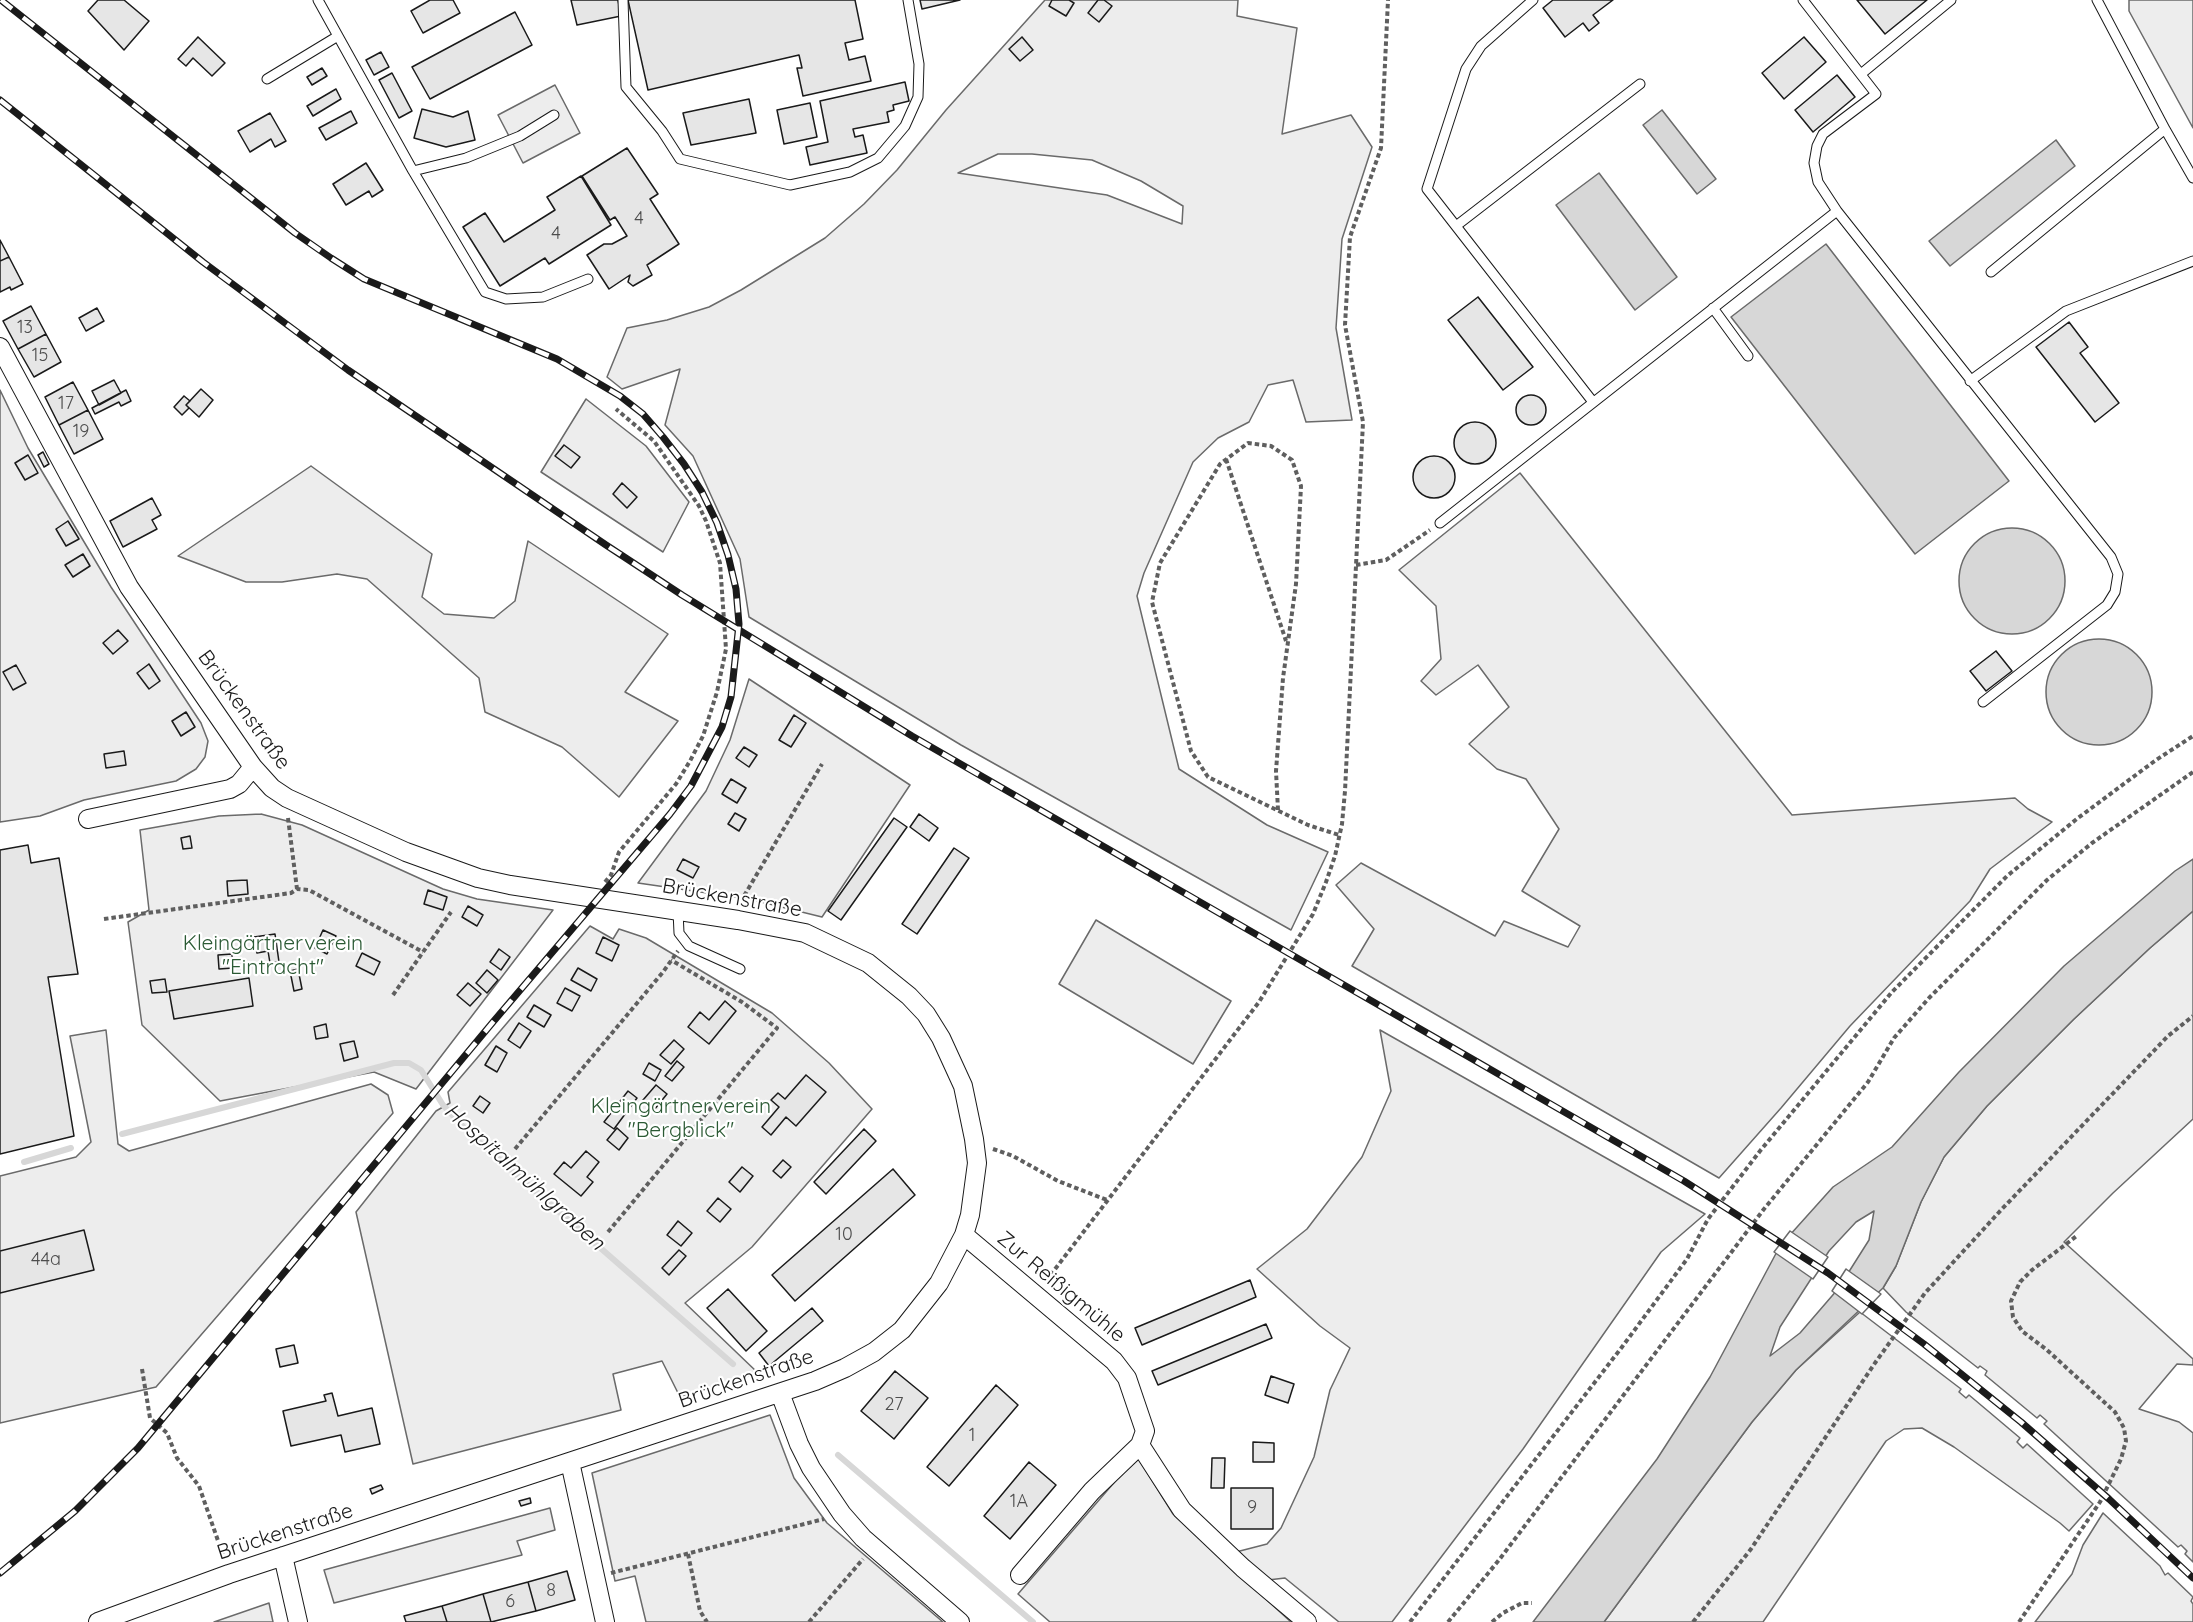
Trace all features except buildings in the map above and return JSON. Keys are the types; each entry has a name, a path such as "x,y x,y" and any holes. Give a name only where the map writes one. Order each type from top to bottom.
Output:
{"street":[{"name":"Brückenstraße","path":"0,347 129,587 253,767 272,788 287,798 441,866 478,878 805,933 868,963 909,996 926,1014 941,1038 963,1086 974,1139 976,1163 974,1190 964,1235 939,1283 902,1330 874,1352 845,1368 780,1393 229,1574 98,1622"},
{"path":"88,819 230,789 238,784 253,767"},
{"name":"Zur Reißigmühle","path":"964,1235 1114,1361 1127,1378 1145,1431 1140,1445"},
{"path":"780,1393 799,1444 811,1468 842,1514 873,1547 960,1622"},
{"path":"1020,1575 1092,1491 1140,1445 1182,1510 1243,1568 1307,1622"},
{"path":"570,1462 605,1622"},
{"path":"283,1556 298,1622"}],"lane":[{"path":"318,0 413,171 485,292 506,299 543,297 588,279"},
{"path":"623,0 626,87 662,131 680,159 790,185 850,171 878,158 905,126 918,97 919,64 908,0"},
{"path":"1533,0 1481,46 1466,69 1427,189 1593,402"},
{"path":"1803,0 1876,93 1823,134 1817,146 1814,163 1818,182 1837,211 2111,557 2118,574 2115,592 2107,605 1983,702"},
{"path":"1861,74 1951,0"},
{"path":"2097,0 2193,178"},
{"path":"267,79 338,36"},
{"path":"1456,226 1640,84"},
{"path":"413,171 466,158 520,136 554,115"},
{"path":"1991,272 2165,129"},
{"path":"1440,523 1837,211"},
{"path":"1970,381 2066,311 2193,261"},
{"path":"1713,308 1748,356"},
{"path":"678,911 679,933 689,946 740,969"}],"path":[{"path":"1036,1294 1259,1002 1312,914 1326,882 1340,834 1345,791 1363,422 1345,325 1350,237 1381,148 1388,0"},
{"path":"602,885 611,875 619,852 676,784 690,761 703,736 717,692 726,649 720,563 706,521 699,506 654,441 616,409"},
{"path":"1278,810 1276,771 1283,678 1296,584 1301,486 1292,460 1271,446 1248,443 1220,464 1160,563 1152,602 1191,751 1208,777 1308,825 1340,834"},
{"path":"1226,459 1287,644"},
{"path":"1356,565 1386,560 1426,533"},
{"path":"1410,1622 1687,1259 1714,1210 1760,1150 1892,992 2007,876 2078,818 2156,760 2193,736"},
{"path":"743,904 744,896 822,764"},
{"path":"1448,1622 1506,1551 1764,1209 1868,1082 1900,1030 2047,880 2092,843 2193,772"},
{"path":"287,815 297,889"},
{"path":"104,919 291,893 297,889 309,890 423,952"},
{"path":"393,995 451,912"},
{"path":"515,1149 685,940"},
{"path":"608,1232 777,1028 742,1002 671,960"},
{"path":"1694,1622 1751,1548 1875,1363 1925,1293 2168,1036 2193,1016"},
{"path":"990,1148 1013,1156 1058,1181 1107,1200"},
{"path":"2019,1622 2100,1502 2121,1459 2126,1440 2124,1428 2115,1412 2047,1350 2022,1331 2013,1317 2011,1301 2020,1282 2078,1235"},
{"path":"142,1369 150,1418 167,1433 177,1458 199,1486 229,1574"},
{"path":"595,1577 842,1514"},
{"path":"809,1622 873,1547"},
{"path":"688,1554 700,1611 707,1622"},
{"path":"1492,1622 1503,1613 1522,1604 1532,1603"}],"shaded area":[{"path":"1045,0 1238,0 1237,16 1297,28 1282,134 1351,115 1372,147 1342,239 1336,328 1352,420 1306,422 1293,380 1268,385 1249,422 1218,438 1193,462 1144,573 1137,596 1179,769 1267,825 1328,852 1291,930 961,745 749,617 740,559 693,456 665,425 680,369 622,389 607,377 627,328 667,320 709,307 825,238 864,204 897,170 946,110","holes":["998,154 1032,154 1092,160 1141,181 1183,206 1182,224 1107,195 958,173"]},
{"path":"2129,0 2193,0 2193,128 2129,11"},
{"path":"555,85 580,133 523,163 498,115"},
{"path":"1662,110 1716,179 1697,194 1643,125"},
{"path":"2056,140 2075,166 1950,266 1929,241"},
{"path":"1599,173 1677,277 1635,310 1556,205"},
{"path":"1826,244 2009,481 1915,554 1731,317"},
{"path":"0,390 28,448 111,587 201,723 208,741 205,757 196,769 176,781 84,800 40,816 0,822"},
{"path":"586,399 646,446 689,502 663,552 541,472"},
{"path":"311,466 432,554 422,597 444,614 494,618 515,601 528,541 668,634 625,692 678,721 619,797 562,747 485,712 479,678 367,579 337,574 282,582 246,582 178,556"},
{"path":"1520,473 1792,815 2015,798 2028,809 2052,822 1990,869 1970,901 1850,1026 1719,1178 1352,966 1374,929 1336,885 1361,863 1495,936 1504,921 1568,947 1580,926 1522,891 1559,829 1526,779 1497,769 1469,744 1509,707 1478,665 1436,695 1421,681 1441,659 1436,606 1399,570"},
{"path":"2012,528 2032,532 2050,543 2061,561 2065,581 2061,601 2050,619 2032,630 2012,634 1992,630 1974,619 1963,601 1959,581 1963,561 1974,543 1992,532"},
{"path":"2099,639 2119,643 2137,654 2148,672 2152,692 2148,712 2137,730 2119,741 2099,745 2079,741 2061,730 2050,712 2046,692 2050,672 2061,654 2079,643"},
{"path":"749,679 910,785 822,917 749,899 638,883 706,791 730,740"},
{"name":"Kleingärtnerverein \"Eintracht\"","path":"261,814 302,825 443,889 477,899 553,910 416,1089 374,1072 220,1101 142,1025 128,922 149,910 140,830 219,816"},
{"path":"2193,859 2193,911 2074,1019 1987,1106 1944,1157 1921,1202 1896,1266 1883,1288 1796,1370 1752,1422 1604,1622 1533,1622 1657,1459 1710,1377 1780,1246 1833,1187 1892,1147 1959,1072 2064,966 2175,871","holes":["1874,1211 1869,1240 1838,1289 1800,1333 1770,1356 1780,1327 1829,1251 1856,1222"]},
{"path":"2193,911 2193,1119 2064,1242 2193,1359 2193,1365 2177,1364 2139,1409 2179,1422 2193,1433 2193,1562 2185,1554 2187,1551 2181,1545 2178,1547 2044,1424 2047,1421 2040,1415 2037,1418 1985,1375 1987,1371 1980,1366 1978,1368 1906,1312 1883,1288 1896,1266 1921,1202 1944,1157 1987,1106 2074,1019"},
{"path":"1096,920 1231,1001 1193,1064 1059,984"},
{"path":"590,926 613,939 619,929 646,938 772,1013 829,1063 872,1109 752,1247 685,1303 758,1373 680,1397 662,1361 613,1374 621,1410 413,1464 356,1212 436,1111 450,1103 448,1092"},
{"path":"106,1030 118,1144 129,1151 371,1084 388,1095 393,1113 156,1387 0,1423 0,1176 76,1157 91,1142 70,1036"},
{"path":"1380,1030 1705,1214 1661,1252 1523,1449 1392,1622 1339,1622 1285,1578 1268,1580 1236,1552 1267,1544 1281,1528 1314,1457 1330,1390 1350,1348 1320,1326 1257,1269 1307,1229 1362,1157 1391,1091"},
{"path":"1860,1312 1961,1389 1959,1392 1966,1398 1969,1395 2020,1438 2017,1442 2023,1448 2027,1444 2093,1504 2069,1531 1954,1447 1922,1428 1904,1429 1886,1441 1763,1622 1604,1622 1752,1422 1796,1370"},
{"path":"770,1415 794,1478 827,1523 943,1622 646,1622 635,1576 615,1581 592,1473"},
{"path":"1137,1456 1173,1514 1291,1622 1050,1622 1018,1594"},
{"path":"550,1508 555,1530 517,1541 522,1555 334,1603 324,1570"},
{"path":"2103,1513 2160,1566 2165,1575 2168,1573 2193,1597 2191,1601 2193,1622 2035,1622 2072,1574 2083,1545"},
{"path":"269,1603 273,1622 214,1622"}],"pier":[{"path":"1790,1231 1828,1257 1813,1279 1774,1252"},
{"path":"1846,1269 1881,1294 1862,1314 1832,1291"}],"waterway":[{"name":"Hospitalmühlgraben","path":"122,1134 394,1063 409,1063 421,1070 443,1105 469,1133 733,1364"},
{"name":"Hospitalmühlgraben","path":"24,1162 71,1148"},
{"name":"Hospitalmühlgraben","path":"838,1455 1033,1622"}],"railway":[{"path":"0,1573 75,1511 138,1448 493,1022 670,814 691,786 722,727 731,697 739,624 736,589 717,523 702,492 684,464 643,414 620,396 557,359 364,279 331,258 295,233 1,0"},
{"path":"0,100 203,262 348,370 682,595 912,736 1684,1181 1828,1273 1924,1344 2021,1422 2109,1499 2193,1578"}],"park label":[{"name":"Kleingärtnerverein \"Bergblick\"","path":"681,1119"}]}
